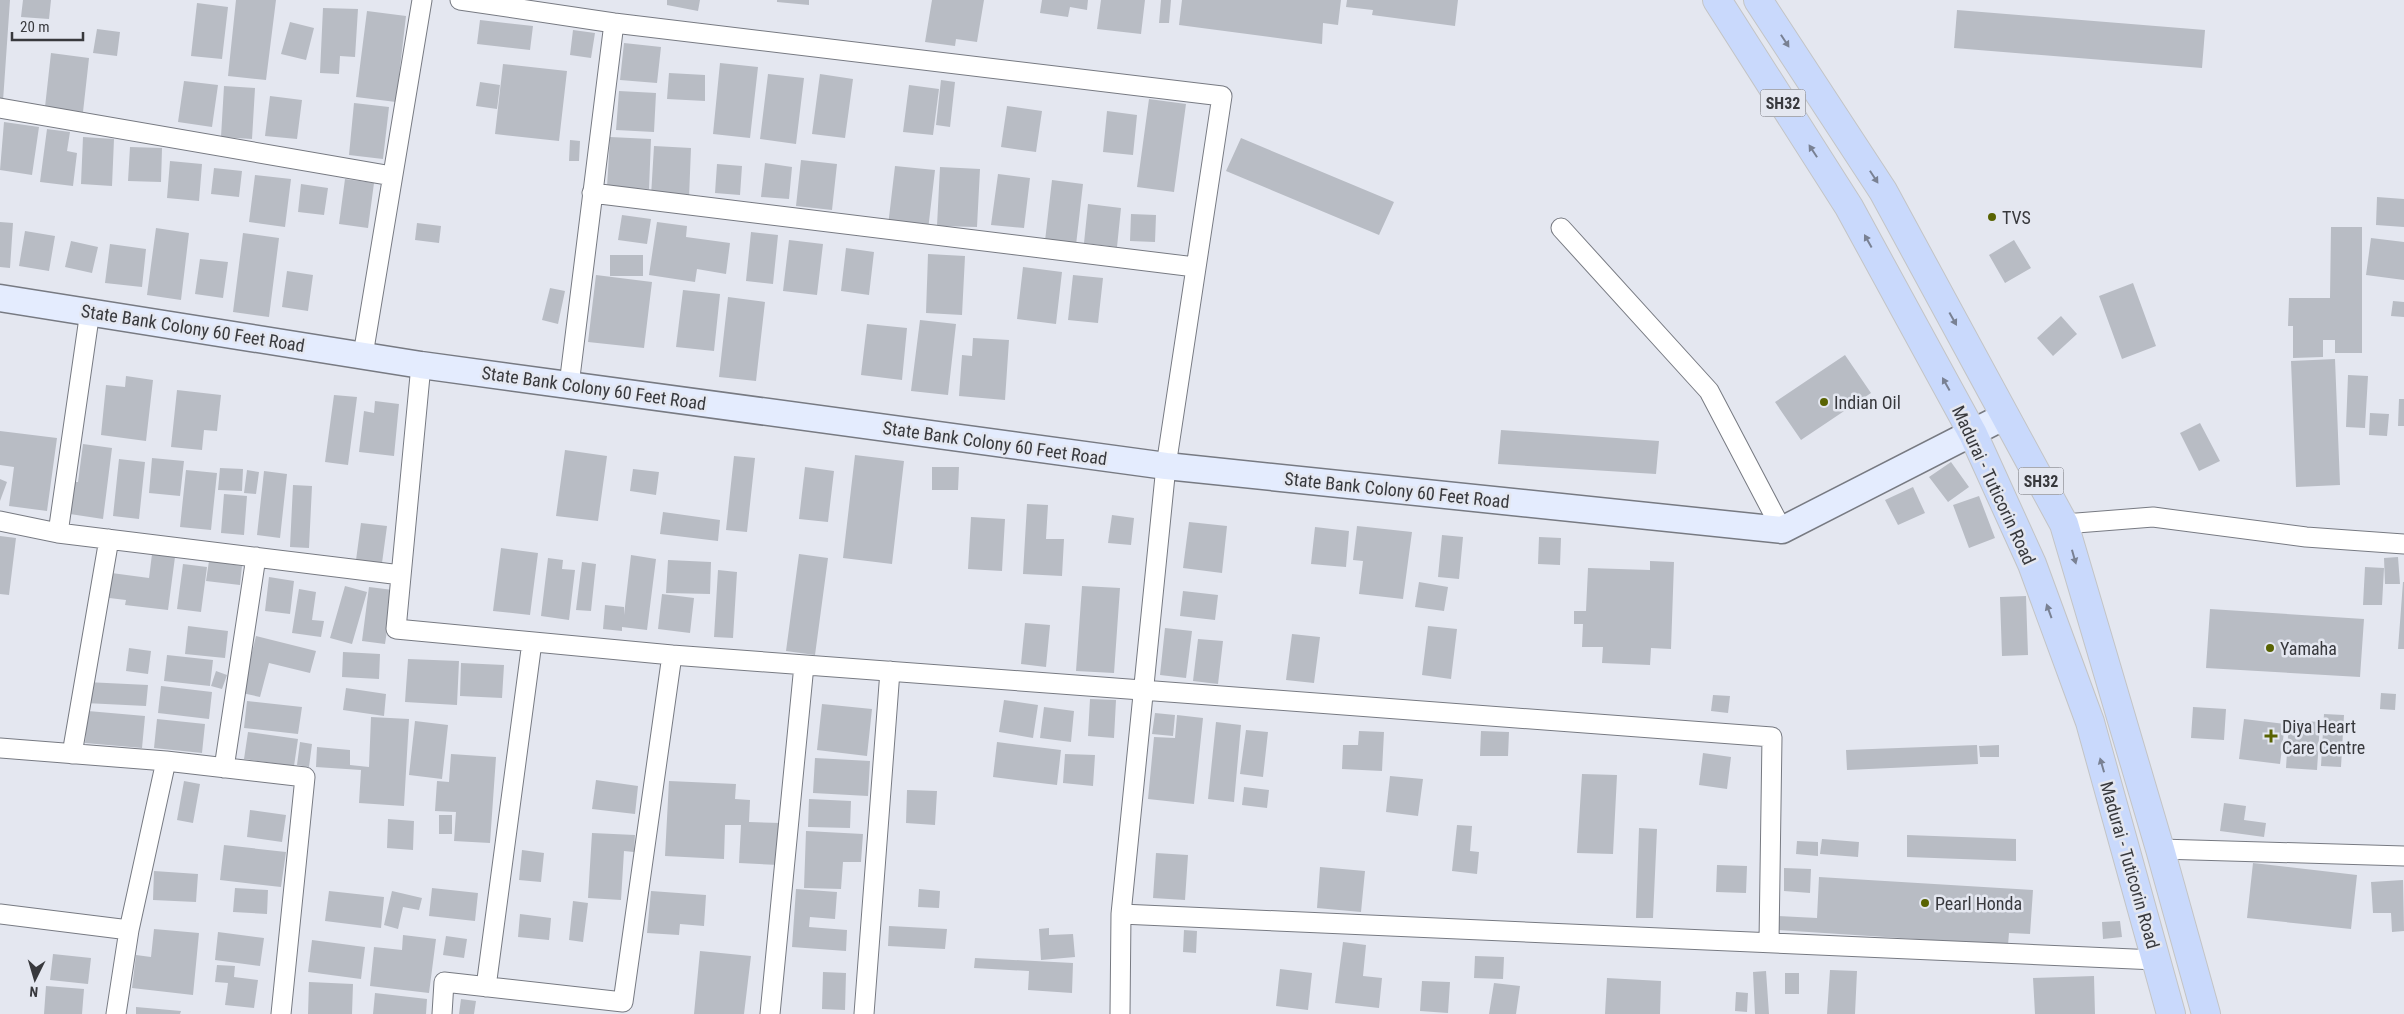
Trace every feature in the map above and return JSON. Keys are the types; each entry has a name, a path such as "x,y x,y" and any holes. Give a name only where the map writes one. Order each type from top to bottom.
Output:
{"main road":[{"name":"Madurai - Tuticorin Road","path":"1717,0 1849,206 1973,434 2032,564 2090,722 2171,1014"},
{"name":"Madurai - Tuticorin Road","path":"1758,0 1883,191 2064,524 2160,849 2206,1014"}],"street":[{"path":"363,355 422,0"},
{"path":"460,0 614,23 1222,96 1166,466 1120,914 1120,1014"},
{"path":"569,385 614,23"},
{"path":"0,108 392,176"},
{"path":"592,193 1195,267"},
{"path":"1561,228 1709,391 1782,530 2006,416"},
{"name":"State Bank Colony 60 Feet Road","path":"0,298 422,365 1166,466 1782,530"},
{"path":"58,533 90,311"},
{"path":"422,365 396,629 672,655 1772,736 1769,942"},
{"path":"2064,524 2153,517 2306,537 2404,544"},
{"path":"0,521 58,533 401,575"},
{"path":"72,754 109,539"},
{"path":"224,768 256,557"},
{"path":"486,987 532,642"},
{"path":"442,1014 444,982 625,1008 672,655"},
{"path":"770,1014 804,665"},
{"path":"864,1014 890,671"},
{"path":"0,748 166,761 304,777 281,1014"},
{"path":"116,1014 129,930 166,761"},
{"path":"2160,849 2404,856"},
{"path":"0,914 129,930"},
{"path":"1120,914 2156,960"}],"building":[{"path":"0,0 10,0 3,101 0,100"},
{"path":"23,0 51,0 49,19 21,17"},
{"path":"236,0 276,0 266,80 228,76"},
{"path":"667,0 700,0 698,11 667,5"},
{"path":"777,0 809,0 809,5 777,2"},
{"path":"932,0 984,0 977,42 956,39 955,46 925,42"},
{"path":"1042,0 1088,0 1087,10 1070,7 1068,17 1040,13"},
{"path":"1101,0 1145,0 1141,34 1097,29"},
{"path":"1161,0 1171,0 1169,23 1159,23"},
{"path":"1182,0 1341,0 1338,25 1323,23 1322,44 1179,25"},
{"path":"1347,0 1458,0 1455,26 1372,15 1373,10 1346,7"},
{"path":"197,3 228,7 222,59 191,56"},
{"path":"323,8 358,9 355,57 340,56 339,74 320,73"},
{"path":"1957,10 2205,30 2202,68 1954,48"},
{"path":"367,11 406,16 396,102 356,97"},
{"path":"480,20 533,26 530,50 477,44"},
{"path":"290,22 314,28 306,60 281,54"},
{"path":"97,29 120,32 117,56 93,53"},
{"path":"573,30 595,33 591,58 570,55"},
{"path":"624,43 661,47 657,83 620,80"},
{"path":"51,53 89,58 83,112 45,107"},
{"path":"720,63 758,67 750,138 713,134"},
{"path":"503,64 567,71 559,141 495,134"},
{"path":"669,73 705,75 705,101 667,99"},
{"path":"768,74 804,78 796,144 760,139"},
{"path":"820,74 853,79 845,138 812,134"},
{"path":"941,80 955,82 950,127 936,125"},
{"path":"184,81 218,85 212,127 178,122"},
{"path":"480,82 500,85 497,109 476,106"},
{"path":"909,85 939,89 933,135 903,132"},
{"path":"224,86 255,88 252,139 221,137"},
{"path":"619,91 656,93 654,132 616,130"},
{"path":"270,96 302,100 297,139 265,136"},
{"path":"1149,99 1186,104 1174,192 1137,187"},
{"path":"354,103 389,107 383,159 349,155"},
{"path":"1007,106 1042,111 1036,152 1001,147"},
{"path":"1107,111 1137,115 1133,155 1103,152"},
{"path":"4,122 39,127 32,175 0,170"},
{"path":"47,129 70,132 67,151 77,153 73,186 40,182"},
{"path":"83,137 114,139 112,186 81,184"},
{"path":"610,137 651,139 649,189 607,187"},
{"path":"1241,138 1394,202 1379,235 1226,171"},
{"path":"570,140 580,141 579,161 569,161"},
{"path":"654,146 691,148 689,198 651,196"},
{"path":"130,147 162,148 161,182 128,181"},
{"path":"801,160 837,164 832,210 796,206"},
{"path":"170,161 202,164 199,201 167,198"},
{"path":"765,163 792,167 789,199 761,197"},
{"path":"717,164 742,166 740,195 715,193"},
{"path":"895,166 935,170 928,230 888,226"},
{"path":"940,167 980,169 977,227 937,226"},
{"path":"214,168 242,171 239,197 211,194"},
{"path":"998,174 1030,178 1024,228 991,225"},
{"path":"255,175 291,179 285,227 249,222"},
{"path":"345,179 374,183 368,228 339,224"},
{"path":"1052,180 1083,184 1076,245 1045,241"},
{"path":"301,184 328,188 324,215 298,212"},
{"path":"2377,197 2404,199 2404,227 2376,225"},
{"path":"1088,204 1121,208 1117,247 1084,243"},
{"path":"1131,214 1156,215 1155,242 1130,241"},
{"path":"622,215 651,219 647,244 618,240"},
{"path":"0,222 13,223 10,268 0,267"},
{"path":"657,222 687,226 686,237 730,243 726,274 697,269 695,282 649,275"},
{"path":"417,223 441,226 439,243 415,240"},
{"path":"2331,227 2362,227 2362,353 2335,353 2335,340 2323,340 2323,357 2293,358 2293,326 2288,326 2289,298 2330,298"},
{"path":"156,228 189,233 181,300 147,295"},
{"path":"25,231 55,236 49,271 19,266"},
{"path":"751,232 778,235 773,284 746,281"},
{"path":"243,233 279,238 269,317 233,312"},
{"path":"2371,238 2404,242 2404,280 2366,275"},
{"path":"789,240 823,244 817,295 783,291"},
{"path":"2014,240 2031,268 2005,283 1989,255"},
{"path":"71,241 98,247 92,273 65,267"},
{"path":"110,244 146,249 142,287 105,283"},
{"path":"846,248 874,252 869,295 841,291"},
{"path":"928,254 965,256 962,315 926,313"},
{"path":"610,255 643,255 643,276 610,276"},
{"path":"200,259 228,262 223,298 195,294"},
{"path":"1023,267 1062,272 1056,324 1017,319"},
{"path":"287,271 313,275 308,311 282,307"},
{"path":"596,275 652,282 644,348 588,342"},
{"path":"1073,275 1103,278 1098,323 1068,320"},
{"path":"2133,283 2156,346 2122,359 2099,296"},
{"path":"550,288 565,291 558,324 542,320"},
{"path":"683,290 720,294 714,351 676,347"},
{"path":"728,297 765,302 756,381 719,377"},
{"path":"2393,301 2404,302 2404,317 2391,316"},
{"path":"2061,316 2077,334 2053,356 2037,338"},
{"path":"920,320 956,324 948,395 911,391"},
{"path":"867,324 907,328 902,380 861,375"},
{"path":"973,338 1009,340 1005,400 959,396 962,355 972,356"},
{"path":"1845,355 1871,393 1801,440 1775,402"},
{"path":"2335,359 2340,485 2296,487 2291,361"},
{"path":"2348,375 2368,376 2365,428 2346,427"},
{"path":"126,376 153,380 146,441 101,435 106,385 125,387"},
{"path":"177,390 221,395 217,431 204,430 202,450 171,447"},
{"path":"334,395 357,397 348,465 325,462"},
{"path":"2399,399 2404,399 2404,426 2398,426"},
{"path":"375,401 399,404 394,456 359,452 364,411 374,413"},
{"path":"2370,413 2389,414 2387,436 2369,435"},
{"path":"2200,423 2220,461 2199,471 2180,433"},
{"path":"1501,430 1659,441 1656,474 1498,464"},
{"path":"0,431 57,438 47,511 9,506 14,467 0,465"},
{"path":"83,444 112,448 103,519 70,514 74,482 78,482"},
{"path":"565,450 607,456 598,521 556,516"},
{"path":"855,455 904,461 892,564 843,558"},
{"path":"734,456 755,458 747,532 726,530"},
{"path":"152,458 184,461 180,496 149,493"},
{"path":"119,459 145,462 139,519 113,516"},
{"path":"1951,462 1969,487 1948,502 1929,477"},
{"path":"805,467 834,471 828,522 799,519"},
{"path":"932,467 959,467 958,490 932,490"},
{"path":"220,468 243,469 242,491 218,490"},
{"path":"633,469 659,472 656,495 630,491"},
{"path":"186,470 217,473 211,530 180,527"},
{"path":"247,470 259,472 256,494 244,493"},
{"path":"264,471 287,474 280,538 257,535"},
{"path":"0,479 7,482 0,501"},
{"path":"293,485 312,486 309,548 290,547"},
{"path":"1913,487 1925,513 1898,525 1885,500"},
{"path":"224,494 247,496 244,535 221,533"},
{"path":"1979,496 1995,538 1969,548 1953,505"},
{"path":"1027,504 1048,505 1046,539 1064,539 1062,576 1023,574"},
{"path":"663,512 720,520 718,541 660,534"},
{"path":"1112,515 1134,518 1131,545 1108,543"},
{"path":"971,517 1005,519 1002,571 968,569"},
{"path":"1189,522 1227,526 1222,573 1183,568"},
{"path":"361,523 387,526 382,563 356,560"},
{"path":"1357,526 1412,532 1403,599 1359,594 1363,561 1353,560"},
{"path":"1315,527 1349,531 1346,567 1311,564"},
{"path":"1442,535 1463,537 1459,579 1438,577"},
{"path":"0,536 16,538 9,595 0,594"},
{"path":"1539,537 1561,538 1560,565 1538,564"},
{"path":"501,548 538,553 530,615 493,611"},
{"path":"152,554 175,557 168,610 125,605 126,600 101,597 104,572 149,578"},
{"path":"799,554 828,558 815,655 786,651"},
{"path":"631,555 656,559 647,630 622,627 622,631 603,629 605,605 624,607 624,615"},
{"path":"2398,557 2400,584 2385,584 2384,558"},
{"path":"548,558 563,560 562,569 575,570 569,620 541,616"},
{"path":"668,560 711,562 710,594 666,593"},
{"path":"209,561 242,566 240,585 206,581"},
{"path":"1650,561 1674,562 1671,649 1651,648 1650,665 1602,663 1603,647 1582,647 1583,624 1574,624 1574,611 1586,611 1588,568 1650,570"},
{"path":"582,562 596,564 591,611 576,610"},
{"path":"183,564 207,567 201,612 177,609"},
{"path":"2365,567 2384,568 2382,605 2363,605"},
{"path":"718,570 737,572 733,638 714,637"},
{"path":"269,577 294,581 290,614 265,611"},
{"path":"1419,582 1448,587 1444,611 1415,607"},
{"path":"2403,582 2404,649 2398,649"},
{"path":"345,586 367,592 352,644 330,638"},
{"path":"1082,586 1120,588 1114,673 1076,671"},
{"path":"369,587 393,590 385,644 362,641"},
{"path":"299,589 316,592 312,620 324,621 321,637 292,633"},
{"path":"1183,591 1218,595 1215,620 1180,616"},
{"path":"662,594 694,598 690,633 658,629"},
{"path":"2026,596 2028,655 2002,656 2000,597"},
{"path":"2210,609 2364,619 2360,677 2206,668"},
{"path":"1025,623 1050,625 1046,667 1021,664"},
{"path":"188,626 228,631 225,658 185,654"},
{"path":"1428,626 1457,629 1451,679 1422,675"},
{"path":"1165,628 1192,631 1186,678 1160,675"},
{"path":"1292,634 1320,637 1314,683 1286,680"},
{"path":"256,636 316,651 310,673 269,663 260,697 242,693"},
{"path":"1198,639 1223,641 1218,684 1193,681"},
{"path":"129,648 151,651 148,674 126,671"},
{"path":"343,652 380,654 379,679 342,677"},
{"path":"167,655 213,660 210,686 164,681"},
{"path":"408,659 459,661 457,705 405,702"},
{"path":"461,663 504,665 502,698 460,696"},
{"path":"216,671 227,675 222,689 211,686"},
{"path":"86,682 148,685 146,706 85,703"},
{"path":"161,686 212,692 209,719 158,713"},
{"path":"346,688 386,694 384,716 343,710"},
{"path":"2381,693 2396,694 2395,710 2380,709"},
{"path":"1713,695 1730,696 1728,713 1711,711"},
{"path":"1090,699 1116,700 1114,738 1088,736"},
{"path":"1004,700 1038,705 1033,738 999,732"},
{"path":"247,701 302,707 298,734 244,728"},
{"path":"822,704 872,709 867,756 817,750"},
{"path":"1044,707 1074,711 1071,742 1040,738"},
{"path":"2193,707 2226,709 2224,740 2191,738"},
{"path":"88,711 145,716 142,748 85,743"},
{"path":"1155,713 1175,715 1173,736 1152,734"},
{"path":"2324,714 2344,715 2341,767 2321,766"},
{"path":"1177,715 1203,718 1194,804 1148,799 1154,737 1175,738"},
{"path":"371,717 409,719 404,806 359,803 361,770 316,767 317,747 350,750 350,765 369,767"},
{"path":"157,719 205,724 202,753 154,748"},
{"path":"2244,719 2285,724 2280,764 2239,759"},
{"path":"2289,720 2320,722 2317,770 2286,768"},
{"path":"415,721 448,725 442,779 409,775"},
{"path":"1216,722 1241,725 1234,802 1208,799"},
{"path":"1246,730 1268,732 1263,777 1240,774"},
{"path":"1359,731 1384,732 1382,771 1342,769 1343,745 1358,745"},
{"path":"1481,731 1509,732 1508,756 1480,756"},
{"path":"248,732 298,739 294,766 244,759"},
{"path":"300,742 312,744 309,767 297,765"},
{"path":"997,742 1061,750 1057,785 993,777"},
{"path":"1977,745 1978,764 1847,770 1846,750"},
{"path":"1999,745 1999,757 1980,757 1979,746"},
{"path":"1703,753 1731,757 1727,789 1699,785"},
{"path":"451,754 496,757 490,843 454,841 456,812 435,811 437,781 449,782"},
{"path":"1065,754 1095,755 1093,786 1063,783"},
{"path":"815,758 870,761 868,796 813,793"},
{"path":"1582,774 1617,775 1613,854 1577,853"},
{"path":"1390,776 1423,779 1418,816 1386,812"},
{"path":"596,780 638,786 635,814 592,809"},
{"path":"184,781 200,784 193,823 177,820"},
{"path":"669,781 736,784 735,799 750,800 749,822 781,823 779,865 739,863 741,825 725,825 724,859 665,856"},
{"path":"1244,787 1269,790 1267,808 1242,805"},
{"path":"907,790 937,791 935,825 906,823"},
{"path":"809,799 851,801 850,828 808,827"},
{"path":"2224,803 2246,806 2244,820 2266,823 2264,837 2220,831"},
{"path":"250,810 286,815 282,842 247,837"},
{"path":"439,815 452,815 452,834 439,834"},
{"path":"388,819 414,821 413,850 387,848"},
{"path":"1457,825 1472,826 1470,851 1479,852 1477,874 1452,871"},
{"path":"1639,828 1657,829 1653,918 1636,918"},
{"path":"806,831 863,834 861,862 843,862 841,889 804,888"},
{"path":"592,833 635,835 634,852 624,851 621,900 588,898"},
{"path":"1907,835 2016,839 2016,861 1907,857"},
{"path":"1822,839 1859,842 1858,857 1820,854"},
{"path":"1797,841 1818,842 1818,856 1796,854"},
{"path":"224,845 286,852 281,887 220,880"},
{"path":"522,850 544,853 541,882 519,880"},
{"path":"1156,853 1188,855 1185,900 1153,898"},
{"path":"2253,863 2357,875 2351,929 2247,918"},
{"path":"1717,865 1747,866 1746,893 1716,892"},
{"path":"1320,867 1365,871 1361,912 1317,908"},
{"path":"1784,868 1811,869 1810,893 1784,891"},
{"path":"154,871 198,874 196,902 153,900"},
{"name":"Pearl Honda","path":"1819,877 2033,890 2030,934 2009,933 2008,945 1777,930 1778,916 1817,918"},
{"path":"2403,880 2404,931 2392,932 2391,913 2373,913 2371,882"},
{"path":"235,888 268,890 267,914 233,912"},
{"path":"432,888 478,893 475,921 429,916"},
{"path":"796,889 837,892 835,919 810,917 809,927 847,930 846,951 792,947"},
{"path":"919,889 940,891 939,908 918,907"},
{"path":"329,891 384,897 381,928 325,921"},
{"path":"392,891 422,898 419,910 403,907 398,929 384,925"},
{"path":"651,891 706,895 704,926 680,924 679,935 647,933"},
{"path":"573,901 588,903 583,942 569,940"},
{"path":"520,914 551,918 549,940 518,937"},
{"path":"2120,921 2122,937 2103,939 2102,922"},
{"path":"889,926 947,929 945,949 888,946"},
{"path":"1049,928 1049,935 1073,934 1075,957 1041,960 1039,929"},
{"path":"154,929 199,933 193,995 132,988 136,955 151,957"},
{"path":"1184,930 1197,931 1196,953 1183,952"},
{"path":"218,932 264,938 260,966 215,960"},
{"path":"403,935 436,939 429,993 370,986 374,947 402,950"},
{"path":"446,936 467,939 464,958 443,955"},
{"path":"312,940 365,947 361,979 308,972"},
{"path":"1343,942 1366,945 1363,976 1382,978 1379,1008 1335,1003"},
{"path":"700,951 751,956 744,1014 694,1014"},
{"path":"53,954 91,958 88,984 50,980"},
{"path":"1475,956 1504,957 1503,979 1474,978"},
{"path":"975,958 1073,963 1072,993 1028,990 1029,971 974,968"},
{"path":"217,965 235,966 234,977 258,980 254,1008 225,1005 228,983 215,982"},
{"path":"1280,969 1312,973 1308,1010 1276,1006"},
{"path":"1830,970 1857,971 1855,1014 1827,1014"},
{"path":"1766,971 1769,1014 1755,1014 1753,972"},
{"path":"823,972 846,973 845,1010 822,1009"},
{"path":"1785,973 1799,973 1799,994 1785,994"},
{"path":"2094,976 2095,1014 2035,1014 2033,978"},
{"path":"1607,978 1661,981 1660,1014 1605,1014"},
{"path":"1422,981 1450,982 1448,1013 1420,1011"},
{"path":"309,982 353,984 352,1014 308,1014"},
{"path":"1494,983 1520,986 1516,1014 1489,1014"},
{"path":"46,986 84,989 82,1014 44,1014"},
{"path":"1736,992 1748,993 1747,1012 1735,1011"},
{"path":"375,993 427,999 426,1014 373,1014"},
{"path":"461,999 476,1001 474,1014 459,1014"},
{"path":"136,1007 181,1011 180,1014 136,1014"}],"place":[{"name":"TVS","path":"1992,217"},
{"name":"Indian Oil","path":"1824,402"},
{"name":"Yamaha","path":"2270,648"},
{"name":"Diya Heart Care Centre","path":"2271,736"},
{"name":"Pearl Honda","path":"1925,903"}]}
